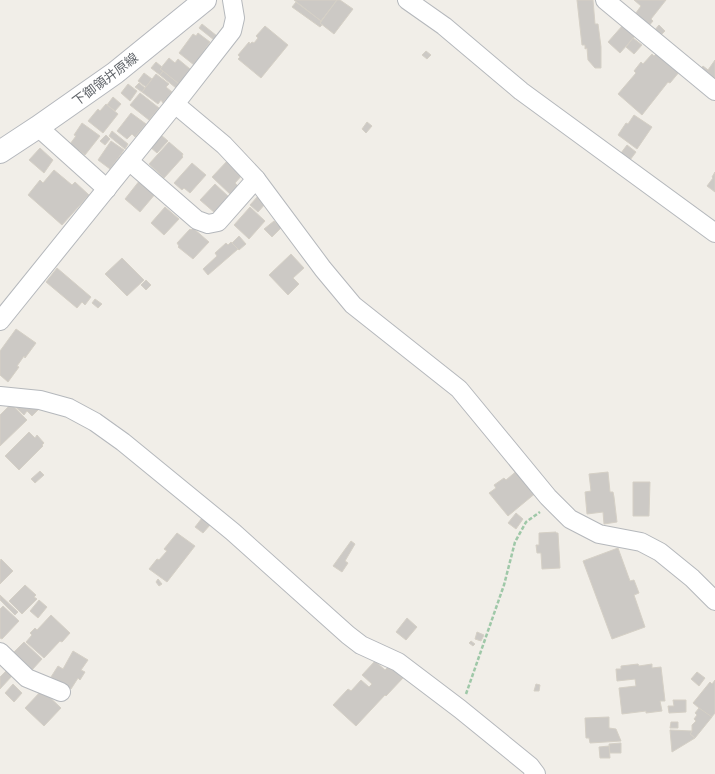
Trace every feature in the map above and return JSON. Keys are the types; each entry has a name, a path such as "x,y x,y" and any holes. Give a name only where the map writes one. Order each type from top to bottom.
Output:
{"main road":[{"name":"下御領井原線","path":"0,152 38,128 115,73 205,0"}],"street":[{"path":"1,316 107,189 232,31 235,18 232,0"},
{"path":"408,0 444,26 522,91 715,233"},
{"path":"604,0 715,91"},
{"path":"175,104 224,145 256,179 323,269 353,304 459,389 553,502 570,519 598,534 641,542 660,552 692,578 715,601"},
{"path":"38,128 107,189"},
{"path":"129,161 197,220 208,224 218,222 256,179"},
{"path":"0,396 40,400 68,408 95,422 123,442 233,532 348,635 360,644 398,662 460,709 530,766 536,774"},
{"path":"0,652 27,678 61,692"}],"path":[{"path":"460,709 504,585 515,542 526,522 553,502"}],"building":[{"path":"294,0 337,0 321,21"},
{"path":"337,0 340,0 353,9 334,34 320,23"},
{"path":"577,0 593,0 595,24 598,24 601,47 601,68 595,68 588,60 587,48 585,49 585,45 582,45"},
{"path":"634,0 666,0 651,19 653,21 647,28 633,17 641,6"},
{"path":"296,2 321,21 320,23 322,25 320,27 292,7"},
{"path":"202,24 217,36 214,40 199,28"},
{"path":"623,25 635,36 620,53 608,42"},
{"path":"659,25 665,31 660,36 654,31"},
{"path":"265,26 288,45 261,78 238,59 240,57 238,55 249,42 250,44 252,42 254,43 258,38 256,36"},
{"path":"198,33 210,42 194,65 179,53 193,34 196,36"},
{"path":"633,38 642,45 634,54 626,47"},
{"path":"426,51 431,55 427,59 422,55"},
{"path":"652,54 654,56 656,54 680,71 670,83 668,82 642,115 618,94 636,73 634,71 641,62 643,64"},
{"path":"169,58 175,63 178,59 190,69 179,84 160,69"},
{"path":"715,60 715,84 699,71 703,66 708,70"},
{"path":"156,62 162,67 160,69 163,71 160,75 151,68"},
{"path":"163,71 179,84 176,88 160,75"},
{"path":"144,73 152,79 146,87 138,81"},
{"path":"156,74 169,84 166,87 172,92 163,103 161,100 158,104 142,92"},
{"path":"139,83 145,88 142,92 135,87"},
{"path":"128,84 137,91 130,101 121,93"},
{"path":"140,93 159,108 149,120 130,105"},
{"path":"113,97 121,104 115,111 107,105"},
{"path":"106,104 118,114 103,133 88,121 98,109 100,111"},
{"path":"131,113 146,124 135,137 132,134 127,139 117,131"},
{"path":"634,115 652,127 637,149 618,135 626,123 628,124"},
{"path":"367,122 372,126 366,133 362,129"},
{"path":"82,123 100,136 85,155 70,144 76,136 74,135"},
{"path":"112,131 128,144 125,149 109,136"},
{"path":"106,135 110,139 105,145 100,141"},
{"path":"161,135 168,141 157,153 150,147"},
{"path":"111,141 124,150 110,169 98,160"},
{"path":"169,142 183,154 183,157 164,178 149,164"},
{"path":"627,145 636,152 630,160 621,153"},
{"path":"40,148 53,160 44,173 29,160"},
{"path":"229,159 244,173 235,183 239,187 231,195 212,177"},
{"path":"192,163 206,175 190,193 184,188 182,190 174,183"},
{"path":"54,170 72,185 75,182 89,195 62,225 28,195 40,180 43,183"},
{"path":"715,172 715,192 707,186 713,178 712,177"},
{"path":"140,180 156,193 140,212 125,199"},
{"path":"215,184 229,197 215,213 200,200"},
{"path":"258,196 266,203 258,212 250,205"},
{"path":"165,207 179,219 164,235 151,223"},
{"path":"250,207 265,221 249,239 234,225"},
{"path":"274,221 281,228 272,237 264,229"},
{"path":"193,228 209,242 193,259 178,247 179,246 177,243 190,229 191,230"},
{"path":"239,236 246,244 239,250 232,243"},
{"path":"231,242 238,249 208,275 203,269 217,256 215,253 226,243 228,245"},
{"path":"291,254 304,268 293,278 299,284 288,295 269,275"},
{"path":"122,258 144,280 127,296 105,274"},
{"path":"57,268 91,297 85,305 82,302 77,308 46,282"},
{"path":"146,280 151,285 146,290 141,285"},
{"path":"95,299 102,304 98,308 92,303"},
{"path":"16,329 36,343 25,358 24,356 17,366 19,367 8,382 0,375 0,351"},
{"path":"10,402 41,407 32,416 27,411 24,415"},
{"path":"11,404 27,420 0,446 0,415"},
{"path":"29,432 35,438 37,435 44,443 42,445 43,446 19,470 5,456"},
{"path":"519,469 537,492 508,516 489,493 496,488 494,485 504,478 506,480"},
{"path":"40,471 44,475 35,483 31,479"},
{"path":"608,472 610,492 613,492 617,522 604,524 603,512 587,514 585,492 591,491 589,474"},
{"path":"633,482 650,482 649,516 633,516"},
{"path":"516,513 523,519 516,529 508,523"},
{"path":"202,518 210,525 203,533 195,527"},
{"path":"177,533 195,546 167,582 149,569 157,559 159,560 167,551 164,549"},
{"path":"539,533 558,533 560,568 542,569 541,553 537,553 536,545 539,545"},
{"path":"351,541 355,544 345,561 348,563 342,572 333,566"},
{"path":"618,548 630,581 634,580 639,593 634,595 645,627 612,639 583,561"},
{"path":"1,559 13,571 0,584 0,561"},
{"path":"158,579 162,584 159,586 156,582"},
{"path":"25,585 36,595 34,597 37,599 22,614 9,601"},
{"path":"0,595 18,612 15,615 0,600"},
{"path":"39,600 47,607 38,618 30,611"},
{"path":"3,606 19,621 2,639 0,638 0,609"},
{"path":"51,615 70,633 44,658 26,642 32,635 30,633 35,628 37,630"},
{"path":"407,618 417,627 406,640 396,632"},
{"path":"477,632 484,635 481,641 475,639"},
{"path":"471,641 475,644 473,646 469,643"},
{"path":"24,642 42,659 32,670 13,653"},
{"path":"73,651 88,660 81,670 85,672 80,680 78,678 71,689 51,677 58,666 63,669"},
{"path":"375,661 385,670 389,666 403,678 356,726 333,705 348,689 351,691 361,680 369,687 372,684 362,675"},
{"path":"638,664 639,666 652,664 652,668 661,667 665,701 660,701 662,711 622,714 619,688 636,686 635,679 617,681 616,669 621,669 621,666"},
{"path":"6,671 12,676 0,689 0,677"},
{"path":"697,672 705,678 699,686 691,679"},
{"path":"715,680 715,713 711,718 693,703 710,682 712,684"},
{"path":"13,684 22,693 14,702 5,693"},
{"path":"536,684 540,685 539,691 534,691"},
{"path":"42,690 61,708 44,726 25,708"},
{"path":"673,700 686,700 686,712 669,713 668,706 674,706"},
{"path":"699,708 712,717 695,738 690,734 692,731 692,725 696,721 694,719 697,715 695,713"},
{"path":"609,717 609,728 616,729 621,741 590,743 589,738 586,738 585,718"},
{"path":"671,722 678,722 678,728 670,728"},
{"path":"670,730 692,731 690,734 695,738 672,752"},
{"path":"621,743 621,753 610,753 609,744"},
{"path":"609,746 610,758 600,758 599,747"}]}
